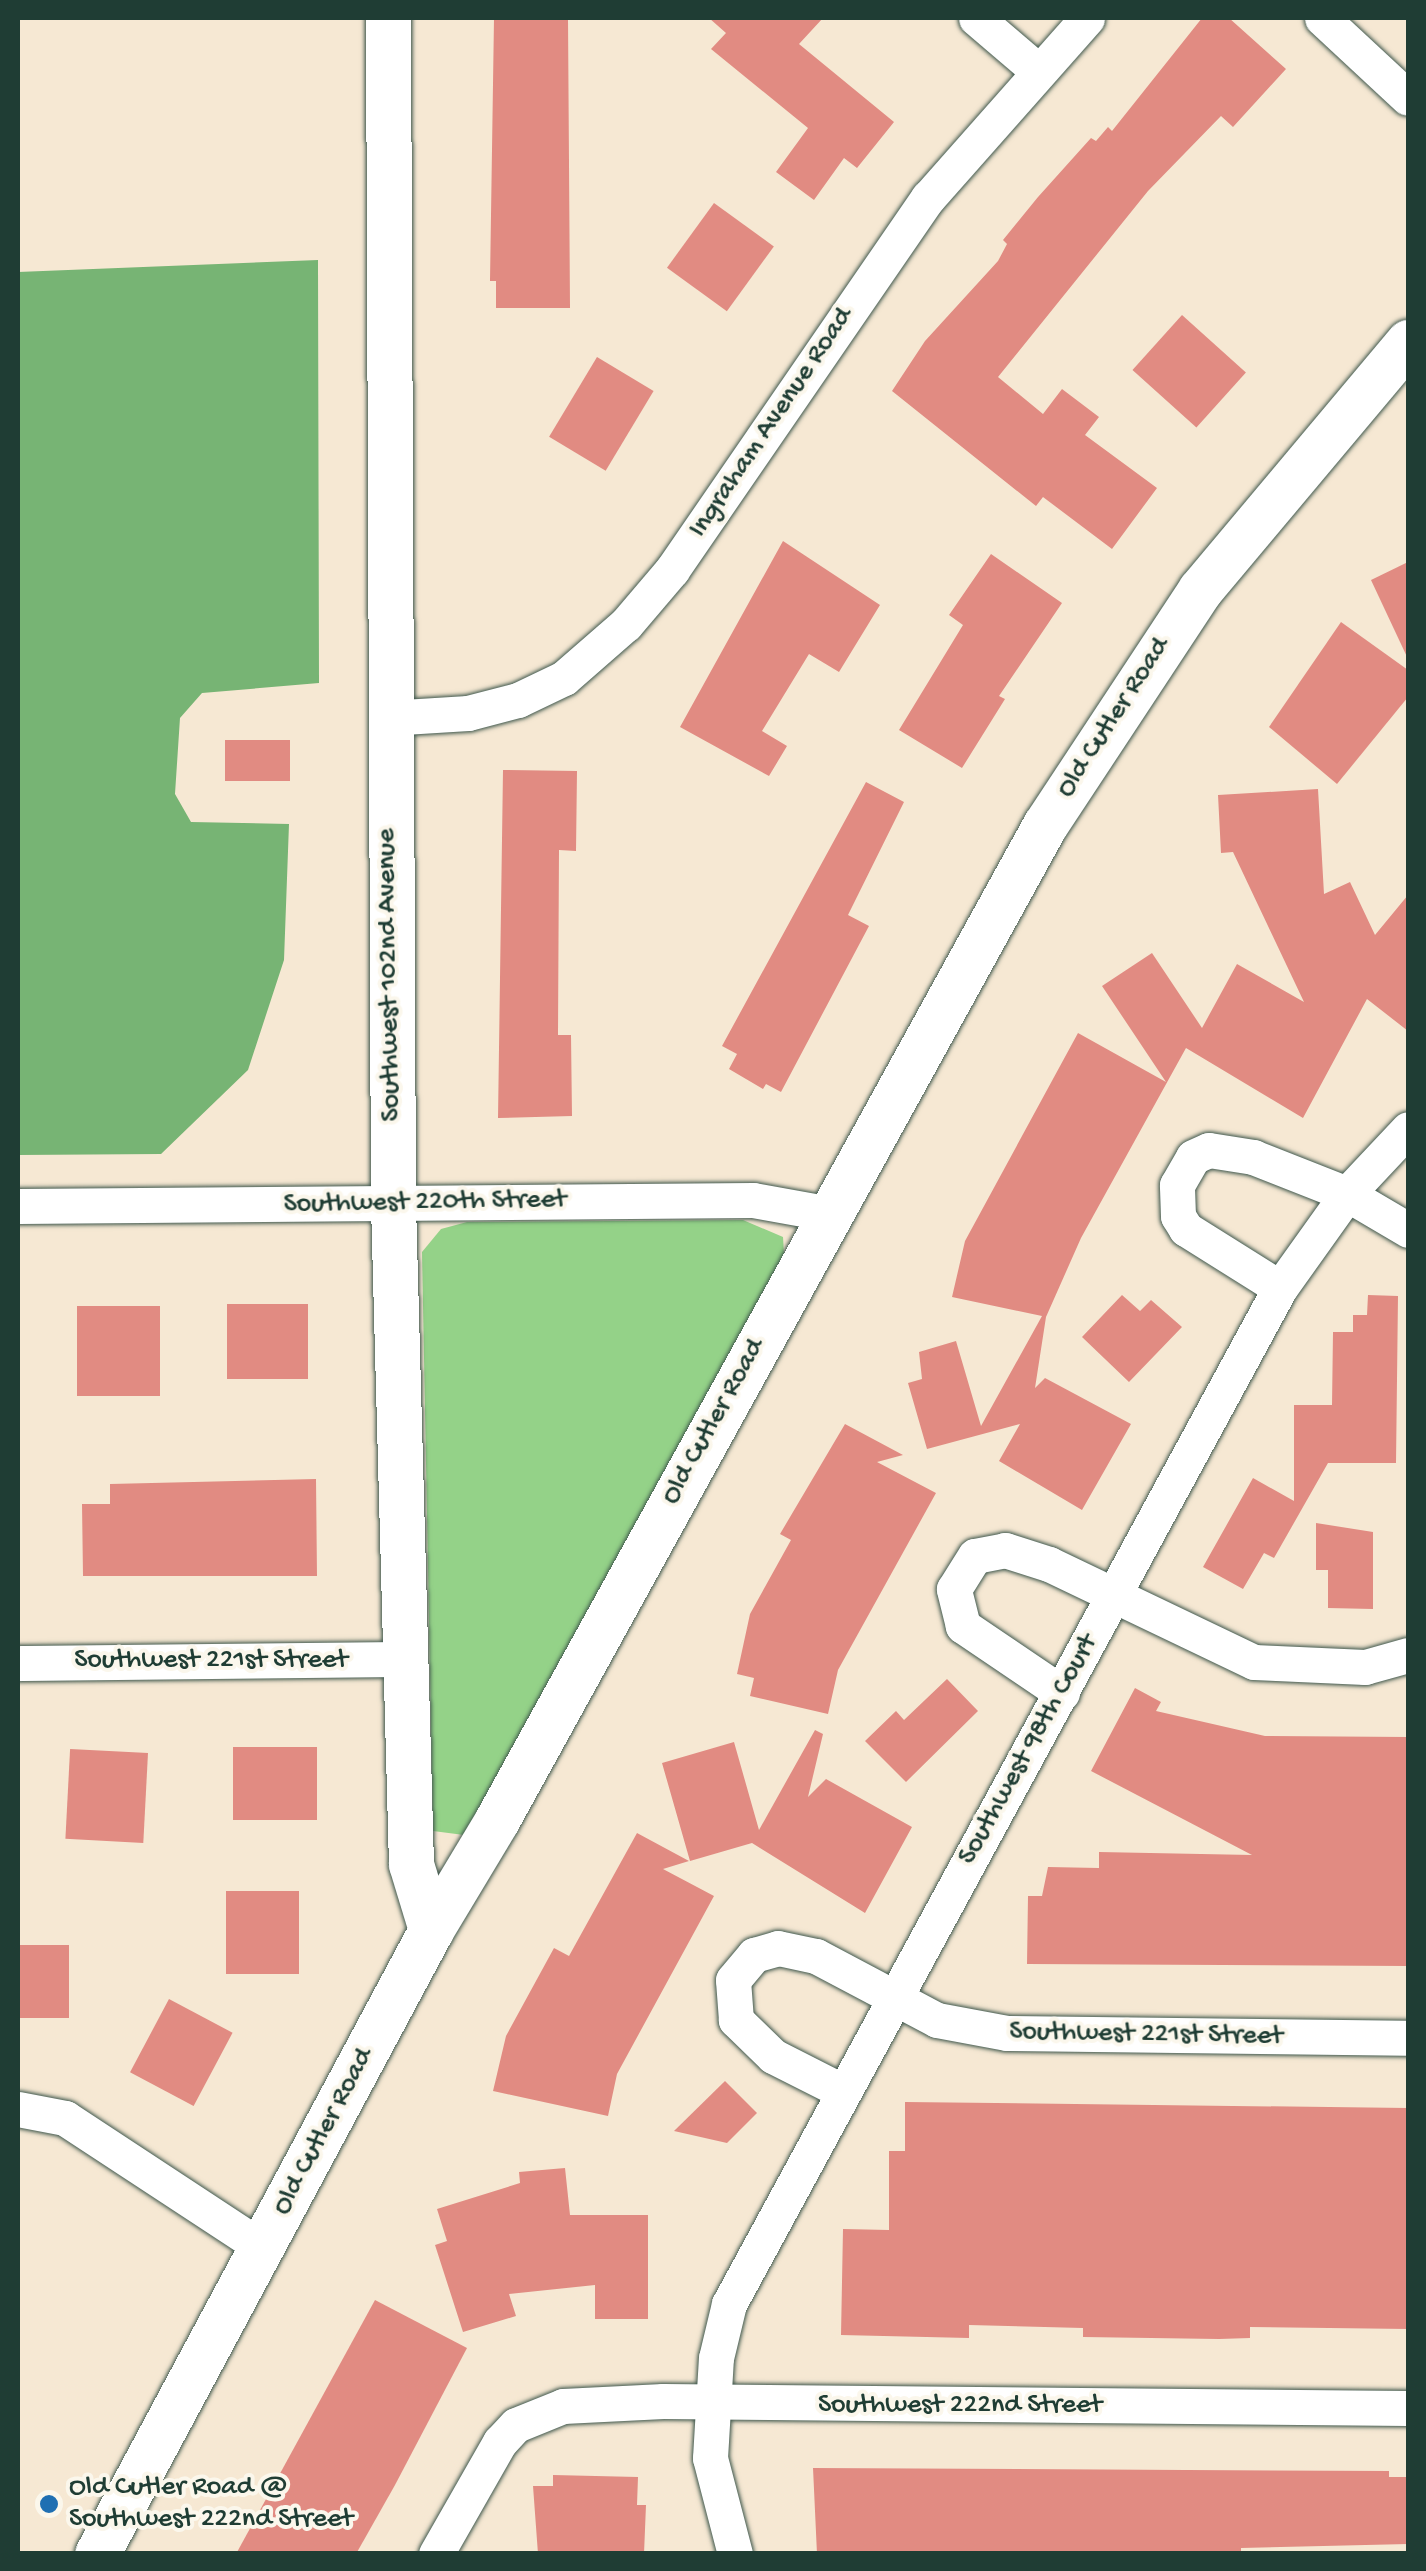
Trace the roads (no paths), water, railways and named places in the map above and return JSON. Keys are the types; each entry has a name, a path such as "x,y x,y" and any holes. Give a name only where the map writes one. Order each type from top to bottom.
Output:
{"street":[{"name":"Southwest 102nd Avenue","path":"388,18 387,718 393,1204 410,1864 431,1930"},
{"path":"976,18 1038,71"},
{"name":"Ingraham Avenue Road","path":"387,718 468,713 528,696 564,678 626,624 672,570 901,234 1087,18"},
{"path":"1322,18 1408,98"},
{"name":"Old Cutler Road","path":"97,2554 431,1930 1044,825 1140,674 1269,502 1408,342"},
{"name":"Southwest 98th Court","path":"735,2554 712,2477 712,2403 729,2304 840,2090 1115,1598 1280,1288 1347,1194 1408,1129"},
{"path":"1280,1288 1186,1229 1176,1201 1182,1170 1209,1150 1231,1151 1347,1194 1408,1230"},
{"name":"Southwest 220th Street","path":"18,1206 753,1200 831,1214"},
{"path":"1062,1693 963,1626 954,1598 966,1562 1005,1550 1254,1662 1365,1667 1408,1656"},
{"name":"Southwest 221st Street","path":"18,1663 405,1660"},
{"name":"Southwest 221st Street","path":"840,2090 750,2038 733,2004 737,1968 766,1950 798,1951 937,2020 1046,2036 1408,2038"},
{"path":"18,2109 64,2118 263,2248"},
{"name":"Southwest 222nd Street","path":"436,2554 489,2459 516,2426 546,2411 589,2403 1408,2408"}],"place":[{"name":"Old Cutler Road @ Southwest 222nd Street","path":"49,2504"}]}
